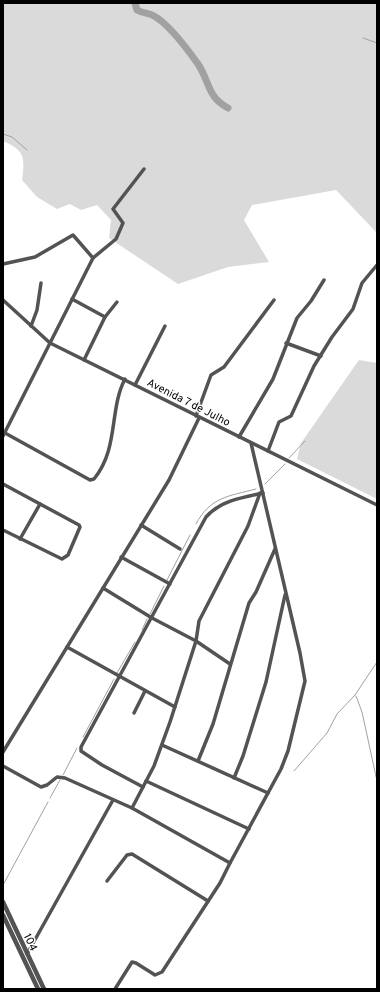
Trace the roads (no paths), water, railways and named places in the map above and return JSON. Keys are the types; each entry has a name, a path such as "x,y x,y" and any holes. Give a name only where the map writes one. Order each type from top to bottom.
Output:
{"street":[{"path":"125,380 120,389 111,443 94,479 90,480 4,434 93,258 117,237 123,224 113,209 144,168"},
{"path":"3,264 35,257 73,235 93,258"},
{"path":"268,451 279,422 290,416 332,337 353,309 362,283 377,265"},
{"path":"239,437 270,384 296,318 311,302 324,280"},
{"path":"31,326 37,310 41,283"},
{"path":"72,299 105,318"},
{"name":"Avenida 7 de Julho","path":"3,300 50,343 377,505"},
{"path":"3,752 169,480 198,417 211,375 224,367 274,300"},
{"path":"84,360 105,318 117,302"},
{"path":"135,385 165,326"},
{"path":"286,343 321,356"},
{"path":"116,989 132,962 155,975 162,972 220,883 268,794 288,751 305,681 300,653 261,493 251,443"},
{"path":"3,484 80,527 68,554 61,559 3,530"},
{"path":"143,787 102,765 80,749 200,528 212,510 237,499 261,493"},
{"path":"132,808 162,744 196,641 203,612 248,526 261,493"},
{"path":"20,539 40,504"},
{"path":"141,525 180,549"},
{"path":"198,761 213,724 249,603 256,592 275,549"},
{"path":"121,557 170,584"},
{"path":"103,588 152,618 196,641 230,664"},
{"path":"234,778 246,750 266,682 286,592"},
{"path":"67,647 118,677 175,707"},
{"path":"134,713 145,691"},
{"path":"162,744 268,794"},
{"path":"3,766 41,787 60,777 132,808 230,863"},
{"path":"146,780 248,829"},
{"path":"27,954 113,800"},
{"path":"107,881 127,855 132,854 208,901"},
{"name":"104","path":"3,902 44,989"},
{"path":"3,915 38,989"}],"waterway":[{"path":"135,3 137,10 152,15 160,20 178,38 198,64 212,94 221,104 228,108"},
{"path":"363,38 377,43"},
{"path":"3,134 12,137 27,150"},
{"path":"289,458 305,441"},
{"path":"265,484 285,464"},
{"path":"196,524 201,515 214,503 229,496 256,489"},
{"path":"167,580 190,535"},
{"path":"150,614 164,586"},
{"path":"142,630 147,619"},
{"path":"117,673 135,642"},
{"path":"294,771 327,733 337,714 355,695 377,662"},
{"path":"83,737 114,679"},
{"path":"356,696 362,712 377,781"},
{"path":"63,775 77,748"},
{"path":"50,798 60,780"},
{"path":"3,885 48,802"}]}
